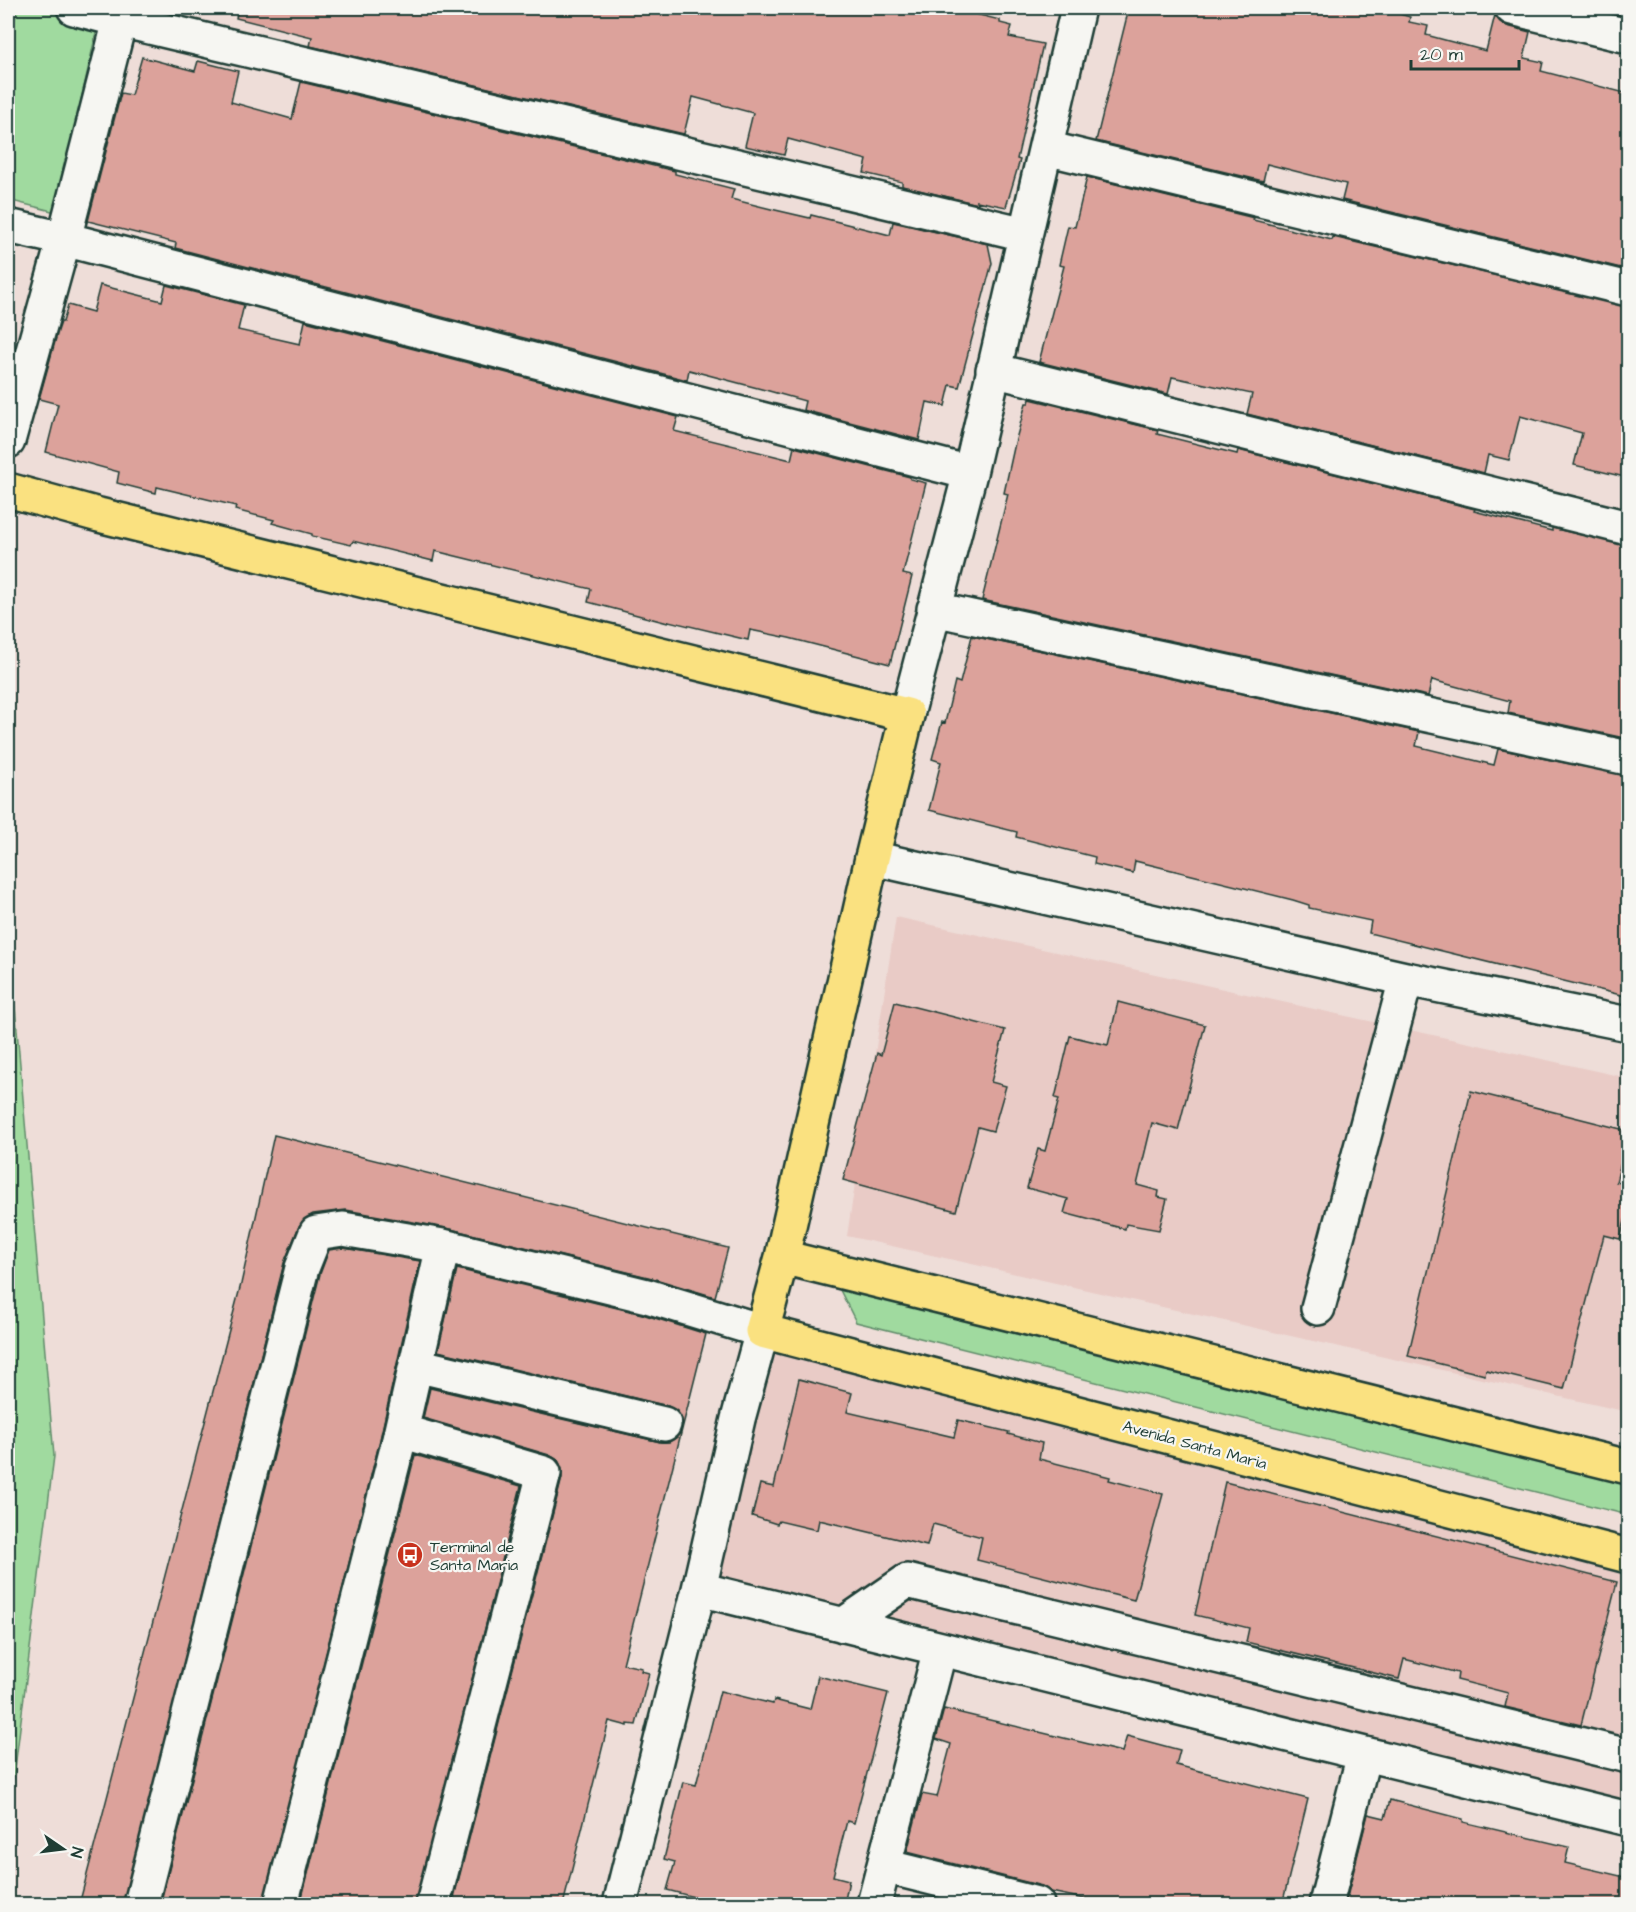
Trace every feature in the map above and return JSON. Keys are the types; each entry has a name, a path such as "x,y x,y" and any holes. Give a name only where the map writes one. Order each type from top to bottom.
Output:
{"main road":[{"path":"8,490 99,515 907,715 872,858 782,1257 762,1331"},
{"path":"782,1257 1629,1467"},
{"name":"Avenida Santa Maria","path":"762,1331 1629,1556"}],"street":[{"path":"74,8 1025,234"},
{"path":"1512,8 1629,36"},
{"path":"907,715 970,473 1046,148 1071,9"},
{"path":"8,441 64,239 120,20"},
{"path":"1046,148 1629,289"},
{"path":"8,226 970,473"},
{"path":"993,370 1629,528"},
{"path":"934,609 1629,758"},
{"path":"872,858 1407,979 1629,1024"},
{"path":"1318,1308 1407,979"},
{"path":"141,1905 302,1268 316,1233 343,1229 443,1246 647,1296 762,1331 738,1419 699,1589 620,1905"},
{"path":"281,1905 401,1431 443,1246"},
{"path":"416,1365 664,1424"},
{"path":"401,1431 544,1473 433,1905"},
{"path":"843,1625 906,1581 1629,1756"},
{"path":"699,1589 1629,1819"},
{"path":"874,1905 940,1649"},
{"path":"1326,1905 1364,1754"},
{"path":"884,1866 1037,1905"}],"shaded area":[{"path":"896,917 1628,1078 1628,1412 847,1236"},
{"path":"762,1331 1628,1554 1628,1816 699,1589"}],"green space":[{"path":"17,8 58,8 99,20 56,212 8,200 8,46"},
{"path":"8,926 54,1456 8,1824"},
{"path":"835,1280 1628,1476 1628,1515 856,1322"}],"building":[{"path":"238,8 951,8 1000,20 1000,23 1012,26 1009,37 1043,44 1017,159 1020,160 1006,207 977,201 978,204 902,186 902,182 864,173 867,160 788,139 784,155 745,146 753,113 693,97 684,134 310,46 312,37 236,18"},
{"path":"1129,8 1401,8 1400,14 1410,17 1409,22 1428,26 1426,35 1486,51 1495,15 1507,26 1530,32 1524,58 1543,62 1541,71 1629,94 1629,270 1342,200 1346,184 1267,164 1263,181 1096,141"},
{"path":"142,57 195,71 198,61 238,71 231,102 292,119 301,82 675,171 675,174 734,189 731,199 771,209 810,218 811,215 890,235 893,222 988,244 992,263 959,387 950,385 945,406 927,402 919,440 803,410 805,401 769,391 689,370 687,380 175,248 176,243 88,221 121,93 131,95"},
{"path":"1087,177 1254,218 1253,220 1332,240 1333,237 1629,307 1629,478 1574,465 1582,433 1520,416 1509,460 1488,455 1484,473 1247,414 1252,394 1172,377 1168,394 1039,362 1064,266 1059,265 1068,226 1075,227"},
{"path":"100,285 162,301 166,285 244,305 238,330 300,344 305,321 678,417 674,431 791,460 794,447 926,483 903,574 912,576 890,664 750,630 748,640 669,621 668,623 588,602 591,589 435,551 433,561 353,541 351,545 312,536 312,534 272,523 274,520 235,510 236,506 157,487 156,493 117,483 119,472 46,452 58,404 39,399 58,331 68,305 93,312"},
{"path":"1030,399 1158,430 1157,434 1237,454 1238,450 1475,509 1474,511 1552,531 1552,528 1629,546 1629,739 1508,713 1510,701 1432,680 1428,696 982,600 1008,494 1004,493 1015,443 1026,403 1029,403"},
{"path":"972,636 1419,732 1416,746 1494,765 1498,749 1629,776 1629,997 1369,933 1371,921 1309,908 1309,905 1293,900 1135,861 1133,873 1094,864 1095,857 1016,837 1017,832 929,810 941,762 932,759 942,722 945,723 955,681 960,683"},
{"path":"895,1002 1005,1030 991,1082 1006,1086 993,1131 978,1127 956,1211 843,1180 877,1053 881,1055"},
{"path":"1118,1002 1205,1025 1178,1130 1152,1123 1137,1185 1159,1191 1158,1197 1167,1199 1159,1230 1126,1224 1125,1229 1064,1213 1068,1199 1027,1188 1038,1149 1045,1151 1059,1099 1055,1098 1070,1036 1108,1045"},
{"path":"1471,1091 1629,1131 1616,1182 1629,1185 1629,1207 1620,1239 1604,1235 1564,1389 1486,1370 1485,1375 1408,1356"},
{"path":"274,1135 728,1248 715,1297 652,1278 446,1228 346,1210 313,1214 304,1219 284,1263 123,1905 79,1905 241,1284"},
{"path":"343,1248 420,1261 379,1444 263,1905 160,1905 320,1274 329,1250"},
{"path":"457,1269 642,1314 706,1334 623,1664 642,1668 641,1671 649,1673 636,1725 628,1724 628,1726 609,1721 563,1905 452,1905 562,1478 562,1469 558,1460 549,1455 423,1418 430,1388 660,1442 669,1442 677,1437 682,1429 682,1419 677,1411 668,1406 438,1351"},
{"path":"799,1379 852,1393 847,1412 954,1437 958,1420 1009,1432 1008,1434 1042,1443 1039,1459 1110,1477 1109,1480 1163,1494 1134,1600 977,1560 982,1537 933,1524 927,1546 819,1520 817,1530 779,1521 777,1524 752,1516 760,1484 774,1487"},
{"path":"415,1455 521,1486 415,1905 300,1905"},
{"path":"1225,1482 1617,1582 1581,1725 1505,1707 1508,1693 1457,1680 1458,1673 1404,1659 1399,1679 1246,1642 1249,1628 1195,1615"},
{"path":"818,1676 888,1693 854,1823 847,1821 833,1876 849,1880 844,1905 697,1905 698,1898 667,1890 675,1862 664,1859 683,1782 696,1785 720,1691 773,1704 774,1700 810,1709"},
{"path":"944,1709 1122,1752 1127,1736 1180,1750 1176,1765 1308,1799 1282,1905 1113,1905 1051,1892 1042,1886 907,1852 922,1794 937,1797 951,1744 936,1739"},
{"path":"1390,1800 1463,1819 1463,1822 1569,1847 1565,1863 1629,1878 1629,1905 1345,1905 1368,1814 1385,1818"}],"place":[{"name":"Terminal de Santa Maria","path":"410,1555"}]}
